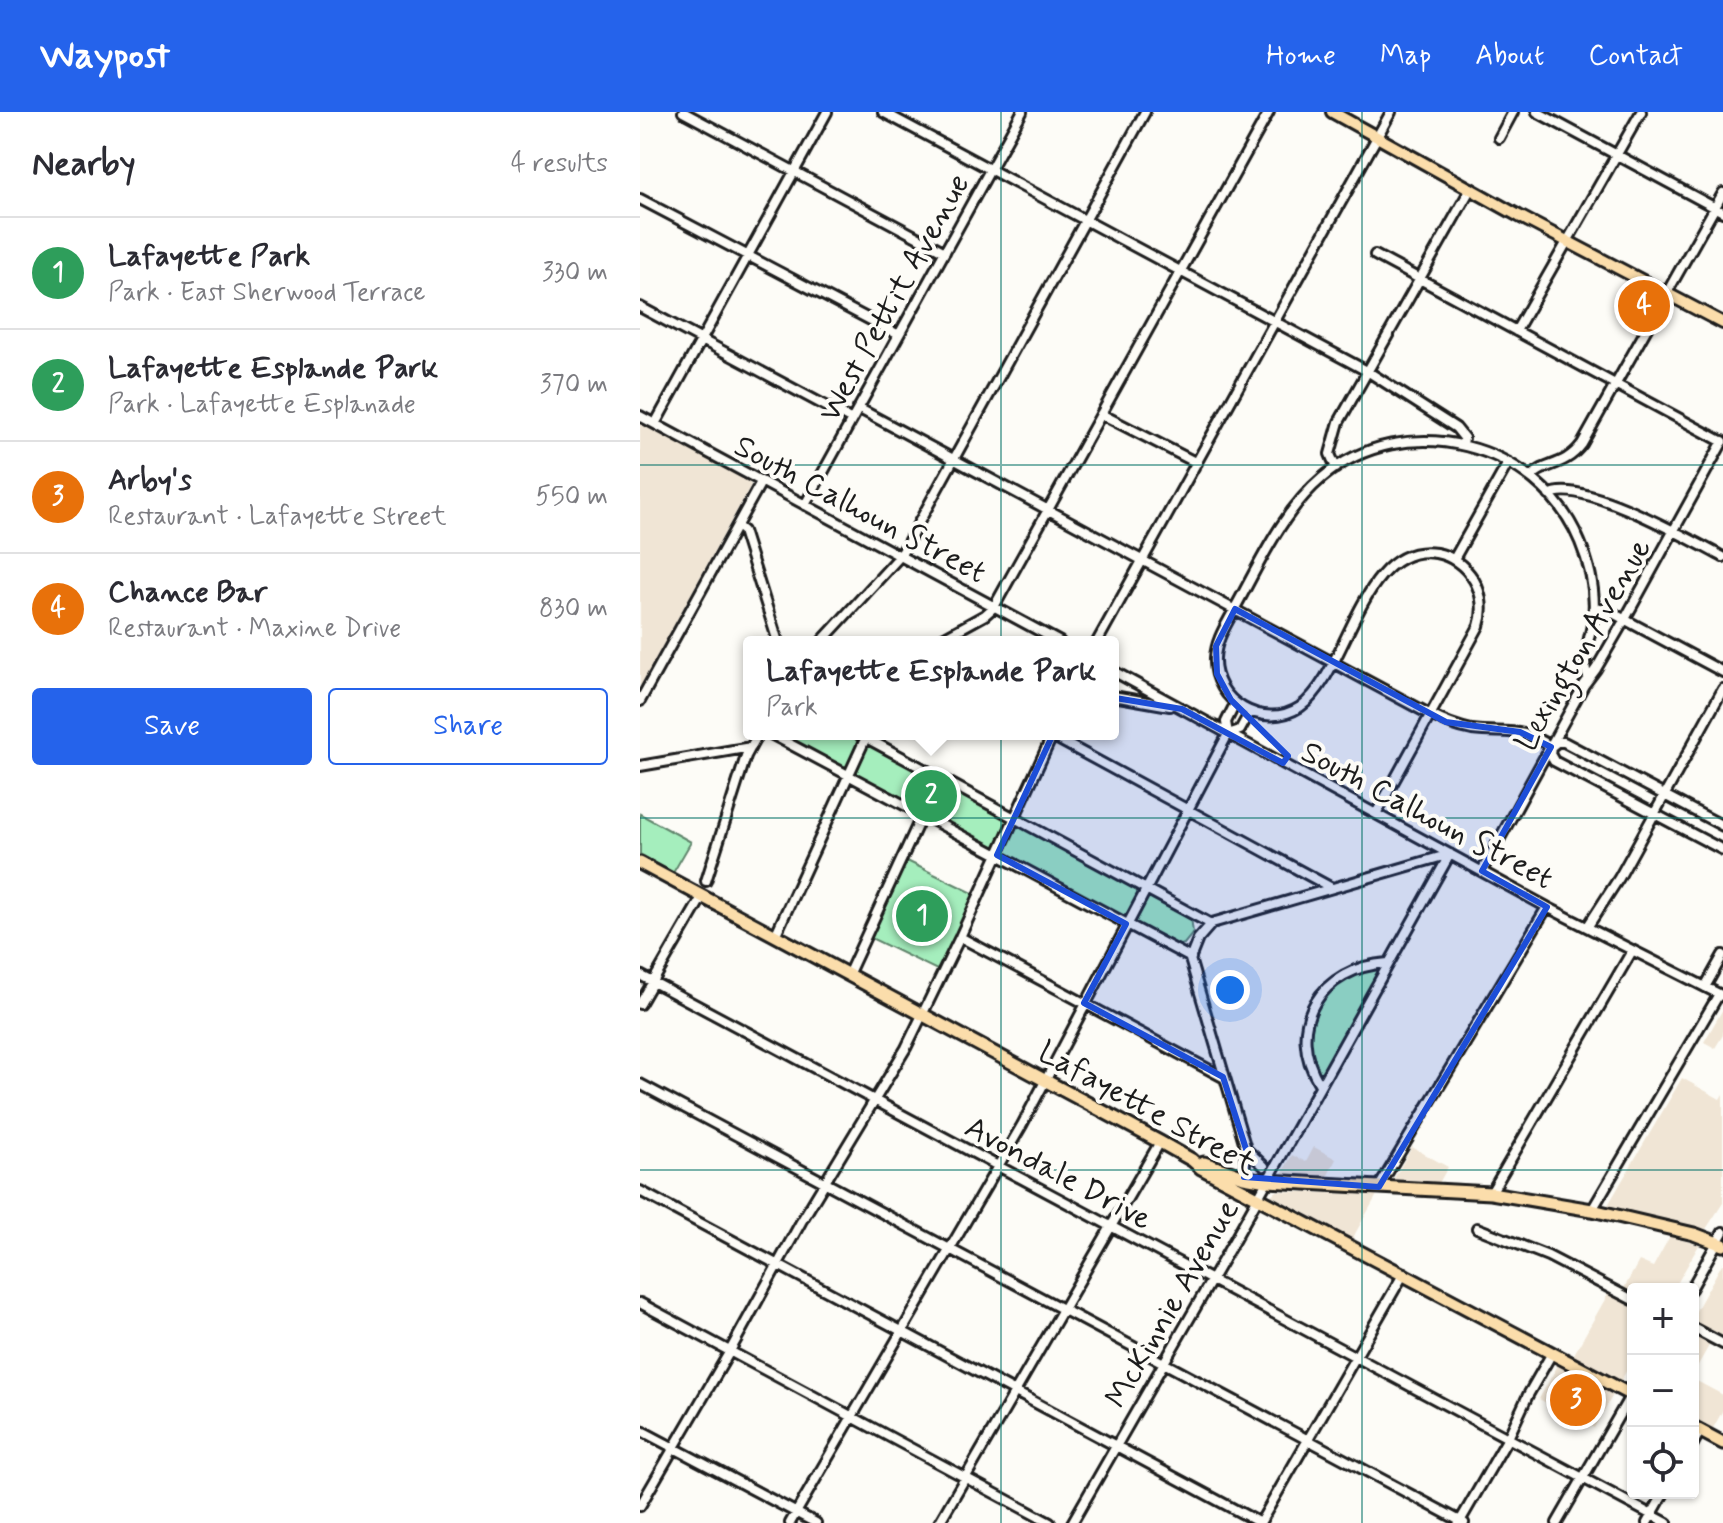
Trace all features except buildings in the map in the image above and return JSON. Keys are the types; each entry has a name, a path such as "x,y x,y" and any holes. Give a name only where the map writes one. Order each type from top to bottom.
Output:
{"highway":[{"name":"Lafayette Street","path":"640,863 1160,1142 1201,1168 1627,1390"},
{"path":"1192,1160 1267,1181 1491,1193 1592,1210 1721,1240"},
{"path":"1699,1430 1723,1443"}],"main road":[{"path":"1332,112 1723,323"}],"street":[{"path":"683,112 945,252"},
{"path":"655,424 827,112"},
{"path":"883,112 1367,371 1453,426 1464,438 1463,444"},
{"name":"West Pettit Avenue","path":"805,505 1022,112"},
{"path":"827,636 901,555 1145,112"},
{"path":"947,636 994,607 1269,112"},
{"path":"1100,636 1391,112"},
{"path":"1499,138 1513,112"},
{"path":"1537,112 1719,210"},
{"path":"1516,331 1641,112"},
{"path":"1336,468 1330,454 1332,439 1471,188"},
{"path":"1531,477 1575,453 1667,293 1719,210 1723,193"},
{"path":"640,199 899,335"},
{"path":"1375,255 1723,442"},
{"path":"640,307 852,420"},
{"path":"858,408 1431,715 1469,729 1520,732 1551,747"},
{"path":"1101,414 1197,463"},
{"name":"South Calhoun Street","path":"640,416 1049,636"},
{"path":"1377,812 1481,621 1482,604 1477,585 1466,570 1454,559 1441,554 1410,555 1392,564 1377,582 1317,690 1297,709 1273,715 1250,712 1235,704 1219,681 1215,661 1219,639 1289,514 1308,490 1336,468 1370,451 1400,443 1426,441 1463,444 1508,463 1531,477 1549,495 1579,540 1589,571 1594,608 1585,662 1588,677"},
{"name":"Lexington Avenue","path":"1482,871 1588,677 1596,669 1625,619 1723,442"},
{"path":"1454,559 1508,463"},
{"path":"640,701 761,482"},
{"path":"1549,495 1563,491 1608,502 1637,513 1723,557"},
{"path":"737,526 743,531 776,636"},
{"path":"1594,608 1607,610 1723,672"},
{"name":"South Calhoun Street","path":"1119,674 1547,907 1721,995"},
{"path":"1141,699 1145,689"},
{"path":"1588,926 1619,878 1723,689"},
{"path":"1119,697 1182,709"},
{"path":"790,1523 1045,1080 1228,734 1226,722 1235,704"},
{"path":"1228,734 1240,730 1250,712"},
{"path":"706,881 755,740"},
{"path":"782,740 1191,958"},
{"path":"775,936 862,740"},
{"path":"873,740 1211,924"},
{"path":"640,1506 730,1351 776,1264 923,1016 1051,740"},
{"path":"1062,740 1330,887"},
{"path":"1551,747 1557,742 1564,742 1723,826"},
{"path":"640,766 751,747"},
{"path":"1551,747 1554,761 1723,850"},
{"path":"848,975 922,815"},
{"path":"1244,1177 1246,1149 1191,958 1198,939 1211,924 1450,854"},
{"name":"McKinnie Avenue","path":"1072,1523 1259,1197 1450,854"},
{"path":"640,1004 702,897"},
{"path":"1379,1187 1547,907"},
{"path":"960,937 1223,1077"},
{"path":"1491,1193 1632,951"},
{"path":"1705,987 1723,955"},
{"path":"1320,1085 1308,1060 1306,1040 1309,1017 1318,997 1334,980 1350,971 1388,963"},
{"name":"Avondale Drive","path":"640,975 1583,1478 1649,1519 1667,1523"},
{"path":"1592,1210 1721,995"},
{"path":"640,1084 1461,1522 1552,1353"},
{"path":"939,1523 1160,1142"},
{"path":"1246,1149 1264,1166"},
{"path":"640,1191 1260,1523 1404,1273"},
{"path":"1477,1228 1548,1256 1627,1297"},
{"path":"1695,1283 1721,1240"},
{"path":"640,1303 1050,1523"},
{"path":"1699,1331 1723,1344"},
{"path":"1557,1523 1627,1402"},
{"path":"640,1430 816,1523"},
{"path":"1649,1519 1661,1499"}],"highlighted area":[{"path":"1235,609 1446,722 1520,732 1551,747 1482,871 1547,907 1379,1187 1244,1177 1246,1149 1223,1077 1084,1003 1126,924 997,855 1073,691 1182,709 1283,763 1288,756 1231,700 1217,674 1216,646"}],"shaded area":[{"path":"640,422 751,485 640,687"},
{"path":"1723,1009 1723,1035 1715,1048 1704,1042"},
{"path":"1682,1078 1720,1099 1723,1094 1723,1203 1706,1229 1609,1208 1608,1205"},
{"path":"1314,1147 1336,1159 1326,1179 1281,1175 1292,1155 1306,1162"},
{"path":"1412,1147 1448,1167 1439,1183 1393,1180"},
{"path":"1277,1191 1377,1195 1352,1239 1271,1195"},
{"path":"1670,1236 1699,1245 1677,1283 1627,1283 1627,1292 1623,1290 1639,1261 1653,1267"},
{"path":"1723,1262 1723,1338 1699,1325 1699,1305"},
{"path":"1608,1294 1627,1305 1627,1370 1620,1382 1573,1356"},
{"path":"1699,1338 1710,1344 1699,1363"},
{"path":"1558,1365 1612,1393 1594,1428 1539,1399"},
{"path":"1699,1382 1723,1395 1723,1410 1712,1430 1699,1423"}],"green space":[{"path":"787,740 856,740 858,743 849,765 842,769"},
{"path":"870,744 1006,817 1005,830 998,843 992,848 857,777 854,769 864,748"},
{"path":"640,814 691,842 673,873 640,854"},
{"path":"1016,824 1137,888 1128,912 1123,917 1003,854"},
{"path":"905,860 975,894 939,971 871,938"},
{"path":"1150,895 1191,917 1193,933 1184,944 1176,946 1133,923 1145,898"},
{"path":"1365,969 1380,971 1322,1075 1319,1075 1310,1040 1315,1011 1334,988"}],"place":[{"name":"Chance Bar","path":"1644,306"},
{"name":"Lafayette Esplande Park","path":"931,796"},
{"name":"Lafayette Park","path":"922,916"},
{"name":"Arby's","path":"1576,1400"}]}
